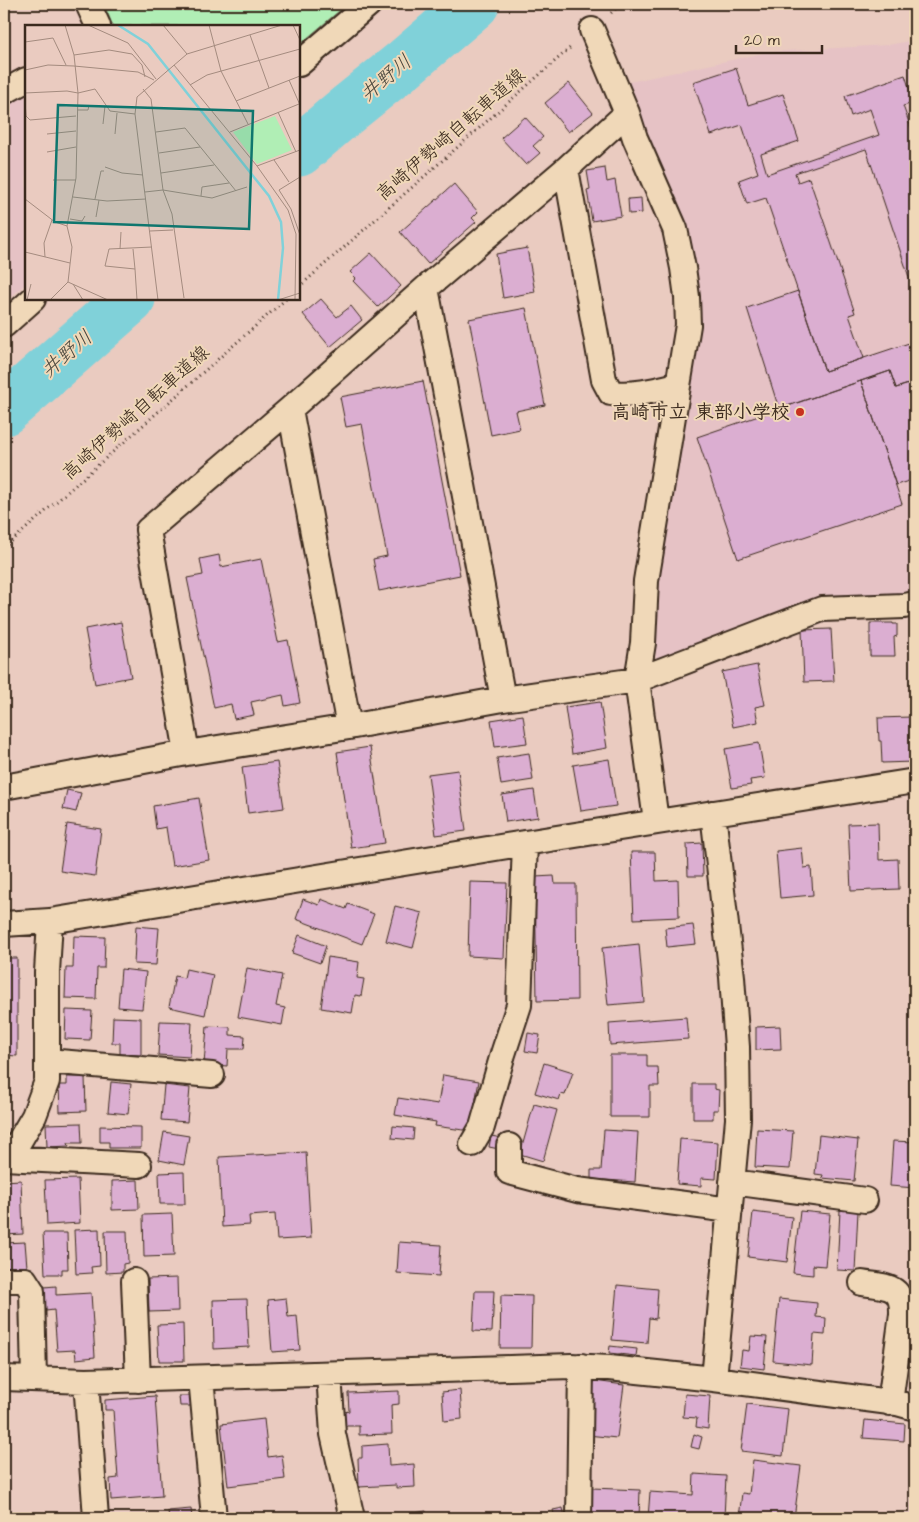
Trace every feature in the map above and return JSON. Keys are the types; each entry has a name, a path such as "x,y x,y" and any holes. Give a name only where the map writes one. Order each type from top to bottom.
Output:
{"street":[{"path":"88,4 98,25"},
{"path":"300,63 370,4"},
{"path":"592,30 675,229 687,297 688,325 646,581 643,643 637,680 656,822"},
{"path":"4,92 25,81"},
{"path":"187,753 148,530 566,169 627,112"},
{"path":"566,169 604,380 611,393 620,394 653,391 677,385"},
{"path":"426,288 503,699"},
{"path":"4,325 31,300"},
{"path":"290,409 349,726"},
{"path":"4,787 187,753 503,699 637,680 822,609 915,604"},
{"path":"4,924 50,920 915,781"},
{"path":"713,813 732,976 737,1047 738,1119 714,1379"},
{"path":"472,1144 482,1127 519,1005 525,843"},
{"path":"4,1157 17,1145 34,1116 47,1081 47,972 50,920"},
{"path":"47,1061 212,1075"},
{"path":"508,1146 510,1172 577,1190 730,1210"},
{"path":"4,1157 139,1165"},
{"path":"732,1182 865,1200"},
{"path":"4,1280 25,1280 32,1291 34,1379"},
{"path":"134,1281 138,1380"},
{"path":"862,1283 891,1288 897,1293 902,1303 890,1403"},
{"path":"579,1518 581,1366"},
{"path":"4,1378 86,1381 138,1380 581,1366 714,1379 915,1408"},
{"path":"329,1374 333,1434 352,1518"},
{"path":"201,1378 214,1518"},
{"path":"86,1381 96,1518"}],"path":[{"name":"高崎伊勢崎自転車道線","path":"300,286 621,4"},
{"name":"高崎伊勢崎自転車道線","path":"4,548 285,300"}],"shaded area":[{"name":"高崎市立 東部小学校","path":"915,40 915,592 842,596 797,606 740,627 658,662 654,650 654,599 697,298 689,233 625,83 768,52 888,45"},
{"path":"25,96 25,284 4,304 4,107"}],"green space":[{"path":"104,4 347,4 300,44 300,25 113,25"}],"building":[{"path":"736,68 748,105 783,94 799,141 761,154 767,174 879,135 870,109 851,116 845,96 905,75 914,103 903,106 911,128 915,127 915,295 866,149 795,173 798,182 809,178 855,313 849,315 864,358 825,371 766,198 747,204 739,180 758,173 742,125 711,135 693,82"},
{"path":"569,83 593,113 568,132 545,103"},
{"path":"525,117 543,137 533,146 540,153 526,165 501,138"},
{"path":"605,168 607,182 615,180 621,216 592,221 587,190 590,189 587,171"},
{"path":"454,184 478,212 472,218 476,222 428,264 400,232"},
{"path":"641,198 642,213 629,214 628,199"},
{"path":"527,248 535,292 503,298 496,254"},
{"path":"371,253 401,286 378,307 353,281 356,278 350,272"},
{"path":"798,291 825,371 915,341 915,382 896,388 890,371 779,409 747,308"},
{"path":"321,299 337,317 351,306 362,320 330,347 303,314"},
{"path":"526,308 545,405 516,411 520,429 491,435 469,319"},
{"path":"890,371 896,388 915,382 915,479 896,485 861,381"},
{"path":"423,381 460,575 379,591 373,559 387,556 362,424 346,427 340,397"},
{"path":"861,381 902,504 738,559 697,437"},
{"path":"219,555 221,567 261,559 278,642 288,640 300,703 285,706 283,695 251,702 254,715 234,719 231,704 214,708 187,578 203,575 200,559"},
{"path":"121,622 131,677 95,684 85,629"},
{"path":"870,623 897,624 897,636 894,637 895,656 870,656"},
{"path":"831,629 834,681 804,682 802,630"},
{"path":"757,665 765,705 755,707 758,722 733,727 722,672"},
{"path":"600,702 607,748 572,754 565,707"},
{"path":"523,715 527,743 495,747 491,720"},
{"path":"911,717 913,762 882,763 878,718"},
{"path":"759,743 765,778 750,780 751,785 732,788 725,749"},
{"path":"370,747 385,843 351,848 337,752"},
{"path":"529,753 533,780 501,785 497,758"},
{"path":"609,759 616,806 581,811 573,765"},
{"path":"277,762 284,808 248,813 242,767"},
{"path":"458,770 466,831 436,835 428,774"},
{"path":"67,790 81,793 76,812 63,809"},
{"path":"534,790 538,817 506,822 502,795"},
{"path":"199,798 209,860 172,866 166,827 156,829 153,806"},
{"path":"911,817 915,817 915,891 913,891"},
{"path":"878,823 879,860 898,859 899,889 851,891 848,824"},
{"path":"67,824 101,829 95,876 60,871"},
{"path":"702,843 703,876 688,876 687,844"},
{"path":"802,848 804,868 811,867 813,895 780,898 776,851"},
{"path":"631,852 655,852 656,881 678,880 679,917 634,919"},
{"path":"554,876 555,884 576,884 577,1000 537,1001 535,877"},
{"path":"470,882 507,883 504,958 468,956"},
{"path":"303,899 319,905 321,899 346,909 348,904 374,914 362,944 296,919"},
{"path":"395,906 422,913 413,948 386,941"},
{"path":"693,925 696,944 667,947 665,928"},
{"path":"136,926 159,928 156,965 134,964"},
{"path":"299,935 326,946 320,963 292,953"},
{"path":"74,936 105,937 104,968 97,968 96,999 65,998 66,968 73,968"},
{"path":"639,944 644,1002 608,1005 602,948"},
{"path":"328,957 359,962 357,978 364,979 361,996 355,995 352,1013 321,1008"},
{"path":"4,958 17,958 17,1056 4,1055"},
{"path":"247,968 282,975 276,1006 285,1008 282,1025 238,1017"},
{"path":"121,969 146,972 142,1009 118,1007"},
{"path":"186,969 213,975 205,1015 169,1007 175,976 184,978"},
{"path":"66,1010 92,1011 90,1040 65,1039"},
{"path":"113,1017 141,1018 141,1055 120,1054 120,1043 112,1043"},
{"path":"686,1017 688,1039 610,1045 609,1023"},
{"path":"160,1021 192,1022 190,1057 158,1055"},
{"path":"207,1026 230,1027 230,1035 245,1036 244,1049 228,1049 227,1066 204,1064"},
{"path":"780,1026 781,1049 756,1050 756,1027"},
{"path":"528,1033 540,1035 537,1053 525,1051"},
{"path":"610,1055 647,1055 647,1067 658,1067 659,1086 650,1086 650,1117 610,1117"},
{"path":"544,1063 573,1072 565,1095 561,1094 559,1100 535,1093"},
{"path":"443,1075 479,1081 470,1131 435,1126 436,1122 395,1115 398,1098 438,1104"},
{"path":"67,1077 85,1077 86,1111 60,1112 59,1085 67,1085"},
{"path":"111,1082 131,1084 128,1114 108,1112"},
{"path":"693,1084 714,1084 714,1089 719,1090 718,1110 713,1110 713,1119 693,1119"},
{"path":"164,1085 190,1088 187,1122 161,1120"},
{"path":"534,1104 557,1110 543,1161 520,1154"},
{"path":"81,1123 82,1143 68,1143 69,1146 47,1147 46,1124"},
{"path":"100,1126 141,1127 141,1148 109,1148 109,1142 100,1142"},
{"path":"393,1126 414,1128 413,1140 392,1138"},
{"path":"757,1129 793,1131 790,1169 755,1167"},
{"path":"604,1130 638,1132 635,1182 591,1179 591,1170 601,1170"},
{"path":"164,1132 189,1136 184,1165 159,1160"},
{"path":"819,1135 858,1140 854,1181 822,1178 823,1175 815,1174"},
{"path":"491,1136 502,1138 499,1149 489,1147"},
{"path":"680,1139 718,1142 716,1179 701,1178 701,1186 677,1184"},
{"path":"893,1141 915,1142 915,1188 890,1186"},
{"path":"306,1152 311,1238 277,1240 275,1214 249,1216 250,1225 222,1227 219,1157"},
{"path":"184,1172 185,1204 160,1204 159,1173"},
{"path":"78,1179 80,1223 47,1225 45,1180"},
{"path":"21,1180 23,1234 4,1235 4,1181"},
{"path":"138,1180 139,1209 112,1210 112,1181"},
{"path":"840,1210 858,1211 855,1271 837,1270"},
{"path":"800,1211 830,1214 825,1266 813,1265 813,1275 793,1273"},
{"path":"753,1212 792,1217 787,1262 748,1257"},
{"path":"172,1214 174,1256 144,1257 143,1215"},
{"path":"99,1229 100,1266 91,1267 92,1273 76,1274 74,1230"},
{"path":"105,1231 127,1231 128,1263 123,1264 123,1272 106,1273"},
{"path":"43,1233 67,1233 68,1269 62,1269 62,1274 45,1274"},
{"path":"25,1242 27,1267 4,1268 4,1243"},
{"path":"399,1242 441,1245 439,1276 397,1273"},
{"path":"177,1278 178,1311 149,1312 148,1279"},
{"path":"617,1285 658,1289 656,1319 649,1318 647,1343 612,1340"},
{"path":"56,1286 56,1295 91,1293 95,1357 76,1359 75,1350 57,1351 54,1310 46,1311 44,1287"},
{"path":"475,1291 494,1291 492,1332 473,1331"},
{"path":"501,1295 532,1296 531,1348 500,1348"},
{"path":"286,1298 288,1317 297,1316 300,1350 272,1352 268,1300"},
{"path":"247,1299 249,1347 214,1349 213,1300"},
{"path":"779,1299 817,1303 816,1317 826,1318 825,1335 814,1334 812,1365 773,1361"},
{"path":"183,1324 184,1361 159,1361 157,1325"},
{"path":"751,1336 767,1337 764,1369 740,1366 742,1350 749,1351"},
{"path":"610,1346 637,1349 636,1356 609,1353"},
{"path":"594,1381 624,1385 617,1438 587,1435"},
{"path":"460,1390 462,1419 444,1421 442,1392"},
{"path":"399,1391 399,1404 391,1405 392,1434 359,1435 359,1426 345,1426 344,1412 349,1411 348,1393"},
{"path":"685,1394 710,1396 708,1429 696,1427 697,1418 683,1417"},
{"path":"155,1396 162,1496 111,1500 110,1479 118,1478 113,1410 105,1410 105,1400"},
{"path":"179,1396 194,1396 194,1406 180,1406"},
{"path":"747,1404 788,1409 783,1456 741,1451"},
{"path":"264,1419 268,1457 282,1455 285,1479 228,1486 221,1424"},
{"path":"865,1420 905,1424 904,1441 863,1438"},
{"path":"694,1434 702,1437 699,1449 691,1447"},
{"path":"388,1444 389,1466 414,1464 415,1487 396,1488 396,1485 359,1487 358,1458 362,1458 362,1446"},
{"path":"753,1460 801,1466 794,1518 739,1518 742,1493 749,1494"},
{"path":"694,1474 726,1476 724,1518 648,1518 650,1492 693,1495"},
{"path":"592,1488 640,1490 639,1518 591,1518"},
{"path":"563,1508 565,1518 555,1518 553,1510"},
{"path":"191,1509 192,1518 169,1518 168,1511"},
{"path":"426,1511 428,1518 386,1518"}],"waterway":[{"name":"井野川","path":"300,150 474,4"},
{"name":"井野川","path":"4,410 129,300"}],"place":[{"name":"高崎市立 東部小学校","path":"800,412"}]}
